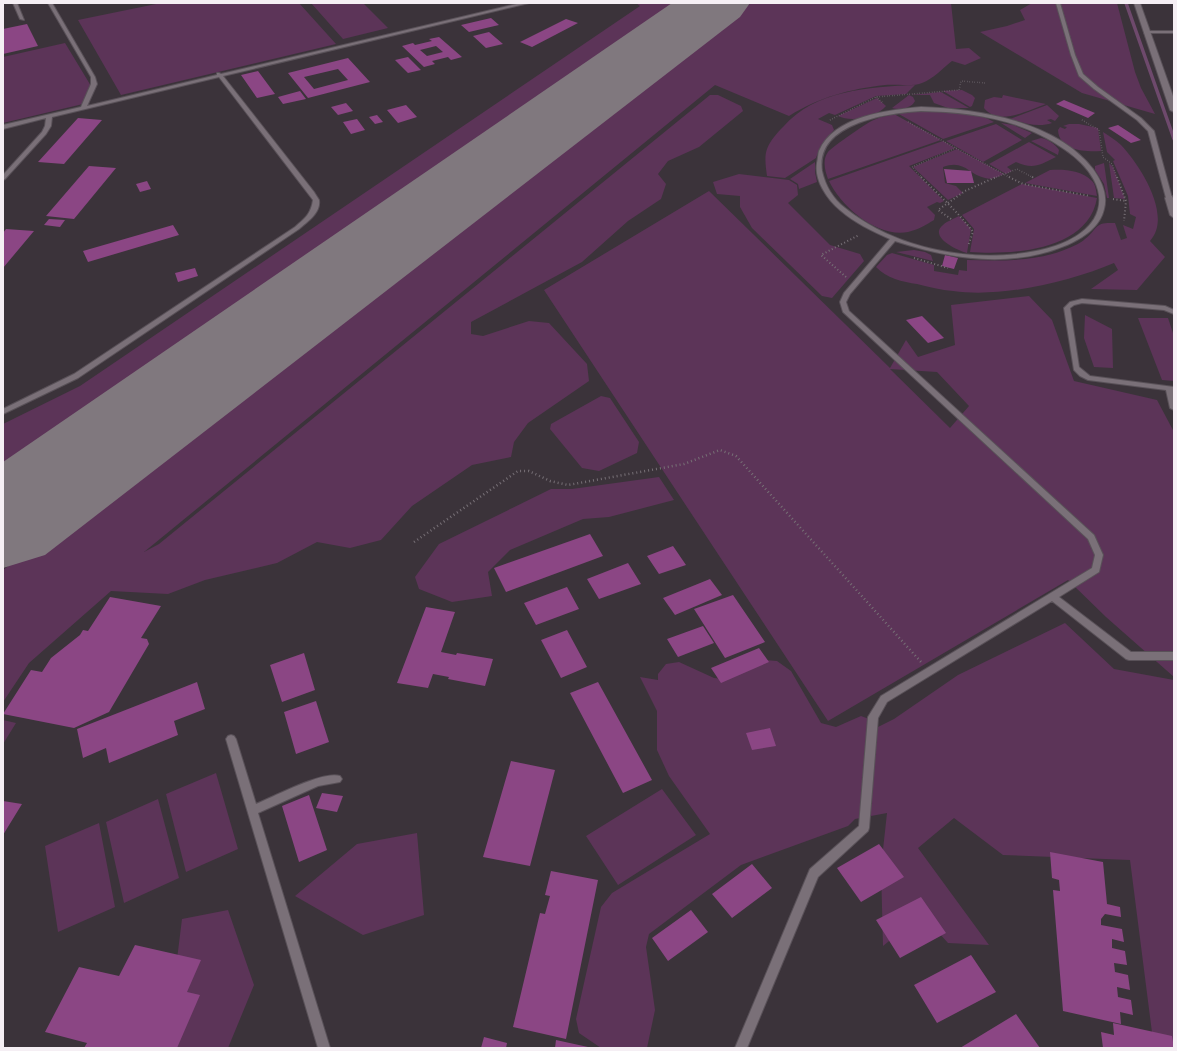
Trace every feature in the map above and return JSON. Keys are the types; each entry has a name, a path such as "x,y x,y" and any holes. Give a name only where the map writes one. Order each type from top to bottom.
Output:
{"street":[{"path":"1137,3 1174,110"},
{"path":"1169,198 1174,215"}],"lane":[{"path":"16,3 22,19"},
{"path":"50,3 92,77 94,84 84,107"},
{"path":"3,127 219,74 526,3"},
{"path":"1058,3 1073,55 1081,75 1096,88 1139,119 1151,131 1169,198"},
{"path":"1146,32 1174,32"},
{"path":"3,412 76,376 297,228 312,214 315,208 316,200 219,74"},
{"path":"921,109 968,112 999,118 1028,128 1066,148 1085,164 1098,181 1102,198 1102,208 1093,225 1076,239 1064,245 1036,254 1019,256 965,256 928,249 893,239 864,224 841,208 826,190 822,181 819,163 824,147 829,140 845,127 866,118 892,112 921,109"},
{"path":"3,178 44,133 48,126 49,116"},
{"path":"741,1048 814,873 864,828 873,717 884,699 1096,570 1099,555 1091,537 846,312 843,302 847,293 893,239"},
{"path":"1174,312 1165,308 1082,301 1072,303 1066,308 1076,368 1082,374 1088,378 1171,388 1174,408"},
{"path":"1052,596 1129,656 1174,656"},
{"path":"231,739 324,1048"},
{"path":"253,810 317,782 337,779"}],"path":[{"path":"830,120 876,97 959,90 961,81 985,83"},
{"path":"908,94 920,97"},
{"path":"876,97 895,115 1023,184 1126,201"},
{"path":"1082,120 1099,130 1103,157 1112,164 1126,201 1124,221"},
{"path":"956,148 912,167 944,202 960,215 973,232 965,256"},
{"path":"951,219 938,210 947,202 974,186 1017,169 1034,178"},
{"path":"854,284 821,256 858,235"},
{"path":"414,542 518,472 529,471 550,480 568,485 684,464 720,450 736,456 929,672"}],"shaded area":[{"path":"161,3 299,3 336,44 121,95 78,20"},
{"path":"311,3 363,3 388,28 343,39"},
{"path":"636,3 687,3 3,486 3,424 80,386 640,6"},
{"path":"751,3 951,3 956,49 969,48 981,58 965,65 952,61 930,79 919,84 885,85 859,89 823,99 800,109 789,116 715,85 144,552 159,544 710,95 718,95 741,106 743,111 699,147 668,161 658,174 666,184 661,199 628,221 582,262 471,322 471,334 483,336 529,321 549,323 587,364 589,381 528,423 514,442 511,457 472,465 412,506 381,540 350,548 317,542 277,563 205,580 168,594 111,591 29,663 3,702 3,570"},
{"path":"1032,3 1117,3 1135,72 1141,88 1155,114 1082,93 980,32 1025,20 1020,10"},
{"path":"65,43 91,86 83,104 3,123 3,57"},
{"path":"915,85 906,94 876,96 835,115 829,113 818,119 832,125 834,130 820,147 816,158 785,178 767,176 766,155 770,143 778,132 796,115 811,105 827,98 861,89"},
{"path":"962,90 975,98 972,106 970,107 943,91"},
{"path":"941,92 969,108 948,108 934,103 930,95 911,95"},
{"path":"909,95 913,97 915,101 911,106 901,109 892,108"},
{"path":"1003,95 1046,104 1022,113 1005,117 990,114 984,108 985,100 994,97 1002,98"},
{"path":"877,98 886,106 871,116 850,119 838,116"},
{"path":"1047,105 1059,116 1055,121 1051,119 1047,120 1052,123 1036,125 1010,119"},
{"path":"940,111 964,113 985,118 994,122 943,139 897,113"},
{"path":"894,114 941,140 828,179 825,169 825,158 828,152 851,134 872,121 880,117"},
{"path":"1001,123 1013,125 1032,133 1025,138"},
{"path":"996,124 1022,140 983,162 946,141"},
{"path":"1069,124 1079,124 1098,128 1101,151 1074,149 1063,142 1058,130 1060,127 1065,129 1067,127 1063,126"},
{"path":"1103,132 1121,145 1137,165 1145,178 1156,205 1158,218 1156,231 1150,241 1165,257 1137,290 1091,289 1118,270 1114,263 1077,276 1035,287 972,293 948,291 906,282 890,277 876,267 887,255 892,253 934,265 934,271 958,275 959,270 967,271 967,260 1019,260 1057,253 1082,242 1097,226 1103,224 1115,223 1121,240 1127,238 1123,225 1133,229 1136,217 1130,214 1128,196 1113,161 1115,160 1107,152"},
{"path":"1041,138 1049,141 1059,150 1058,155 1031,141"},
{"path":"943,141 955,148 909,166 944,201 940,203 937,202 927,207 935,215 934,220 915,230 896,233 873,225 851,210 842,201 829,181"},
{"path":"1029,142 1056,157 1036,166 1027,166 1016,162 1007,167 1012,171 1006,174 989,164"},
{"path":"957,149 1004,174 988,179 979,176 961,166 950,165 943,167 945,183 956,186 963,193 948,200 913,167"},
{"path":"815,162 817,182 799,189 798,184 790,179"},
{"path":"1104,163 1109,198 1107,198 1104,184 1095,170 1095,166"},
{"path":"1109,163 1113,167 1125,199 1114,198"},
{"path":"1050,170 1066,170 1083,174 1093,183 1096,188 1097,196 1025,183"},
{"path":"739,174 789,180 797,185 798,195 788,203 830,245 860,254 864,261 832,298 822,296 752,228 740,207 740,196 717,194 713,182"},
{"path":"1022,184 1097,198 1091,216 1079,229 1064,239 1046,246 1026,250 987,253 970,252 974,229 962,215"},
{"path":"709,191 890,368 906,340 918,357 955,345 951,305 1029,296 1052,320 1074,381 1157,400 1174,432 1174,677 1106,617 1068,580 828,721 544,290","holes":["890,369 937,372 969,406 950,428"]},
{"path":"959,216 971,229 967,253 946,243 939,234 939,230 943,225"},
{"path":"914,250 931,255 933,261 896,252"},
{"path":"1085,315 1112,329 1113,368 1094,367 1084,338"},
{"path":"1138,318 1168,318 1174,336 1174,381 1162,380"},
{"path":"601,396 610,398 639,442 637,453 599,471 582,468 550,429 551,424"},
{"path":"659,477 674,500 609,517 583,519 510,550 488,572 492,596 452,602 419,589 415,577 439,544 551,489 572,489"},
{"path":"1065,623 1114,669 1174,680 1174,1048 1154,1048 1130,860 1003,855 954,818 918,848 989,945 948,943 922,914 883,946 881,868 887,813 855,819 848,826 741,865 649,934 646,947 655,1010 647,1048 601,1048 579,1033 576,1019 601,907 612,893 710,834 669,776 657,750 657,711 640,677 658,680 658,674 666,664 679,662 714,678 724,679 765,660 777,661 791,671 821,723 836,727 861,716 869,719 868,732 894,719 958,675"},
{"path":"3,720 16,723 3,744"},
{"path":"216,773 238,849 186,872 166,794"},
{"path":"662,789 696,835 618,885 586,836"},
{"path":"158,799 179,878 124,903 106,822"},
{"path":"99,823 115,907 58,932 45,846"},
{"path":"417,833 424,915 363,935 295,896 357,844"},
{"path":"228,910 254,985 228,1048 146,1048 168,1032 182,919"}],"building":[{"path":"491,18 499,25 469,32 461,25"},
{"path":"566,19 578,23 532,47 520,42"},
{"path":"27,24 38,46 3,54 3,29"},
{"path":"489,32 503,44 486,48 473,36"},
{"path":"439,37 462,57 451,60 448,57 432,61 435,64 424,67 402,46 432,41 429,39","holes":["436,46 443,52 427,56 420,50"]},
{"path":"408,57 421,70 408,73 395,60"},
{"path":"348,58 370,82 308,98 288,73","holes":["338,69 348,80 314,89 304,77"]},
{"path":"258,71 275,94 257,98 241,75"},
{"path":"300,91 306,99 283,104 278,97"},
{"path":"1064,100 1095,113 1088,118 1056,104"},
{"path":"346,103 353,111 338,115 331,107"},
{"path":"406,105 417,117 398,123 387,110"},
{"path":"377,115 383,122 375,124 369,117"},
{"path":"78,118 102,120 64,164 38,162"},
{"path":"357,119 365,130 351,134 343,122"},
{"path":"1118,125 1141,140 1131,143 1108,128"},
{"path":"89,166 116,168 74,219 46,216"},
{"path":"944,169 971,171 974,183 947,183"},
{"path":"147,181 151,189 140,192 136,184"},
{"path":"49,219 65,220 60,227 44,225"},
{"path":"173,225 179,235 88,262 83,251"},
{"path":"6,229 34,231 3,268 3,233"},
{"path":"945,255 958,258 954,269 942,266"},
{"path":"195,268 198,276 178,282 175,273"},
{"path":"922,316 944,338 928,343 906,320"},
{"path":"590,534 603,556 506,592 494,568"},
{"path":"673,546 686,565 659,574 647,556"},
{"path":"628,563 641,584 599,599 587,579"},
{"path":"710,579 722,595 675,615 663,598"},
{"path":"567,587 579,609 536,625 524,603"},
{"path":"733,595 765,642 725,658 694,609"},
{"path":"110,597 161,606 141,638 147,639 149,644 109,712 74,728 3,714 31,670 42,672 51,658 80,635 83,630 88,631"},
{"path":"426,607 455,612 441,652 493,659 485,686 448,679 449,677 433,674 428,688 397,683"},
{"path":"703,626 714,643 678,657 667,639"},
{"path":"567,630 587,667 561,678 541,640"},
{"path":"759,648 769,662 721,683 711,668"},
{"path":"304,653 315,690 282,702 270,665"},
{"path":"197,682 205,709 174,721 178,735 109,763 106,748 83,758 77,729"},
{"path":"598,682 652,780 623,793 570,693"},
{"path":"316,701 329,742 296,754 284,712"},
{"path":"770,728 776,746 752,750 746,733"},
{"path":"511,761 555,770 530,866 483,857"},
{"path":"322,793 343,796 337,812 316,808"},
{"path":"309,795 327,850 299,862 282,806"},
{"path":"3,801 22,804 3,835"},
{"path":"879,844 904,877 861,902 837,868"},
{"path":"1050,852 1103,862 1107,904 1120,907 1121,917 1105,914 1101,919 1101,925 1122,929 1124,942 1112,939 1112,948 1125,951 1127,965 1114,963 1115,972 1128,975 1130,990 1117,987 1118,997 1131,1000 1133,1015 1120,1012 1121,1024 1063,1011 1053,890 1060,891 1059,880 1052,878"},
{"path":"752,864 772,888 732,918 712,894"},
{"path":"551,871 598,880 566,1039 513,1027 540,913 545,914 550,896 545,895"},
{"path":"921,897 946,933 900,958 876,920"},
{"path":"691,910 708,932 668,961 652,938"},
{"path":"135,945 201,960 187,992 200,995 177,1048 84,1048 87,1043 45,1032 79,967 119,976"},
{"path":"971,955 996,992 937,1023 914,985"},
{"path":"1016,1014 1040,1048 960,1048"},
{"path":"1113,1023 1172,1036 1174,1048 1103,1048 1101,1032 1114,1035"},
{"path":"484,1037 507,1043 506,1048 481,1048"},
{"path":"556,1040 588,1047 588,1048 555,1048"}],"waterway":[{"path":"1126,3 1174,139"}],"runway":[{"path":"3,523 716,3"}]}
